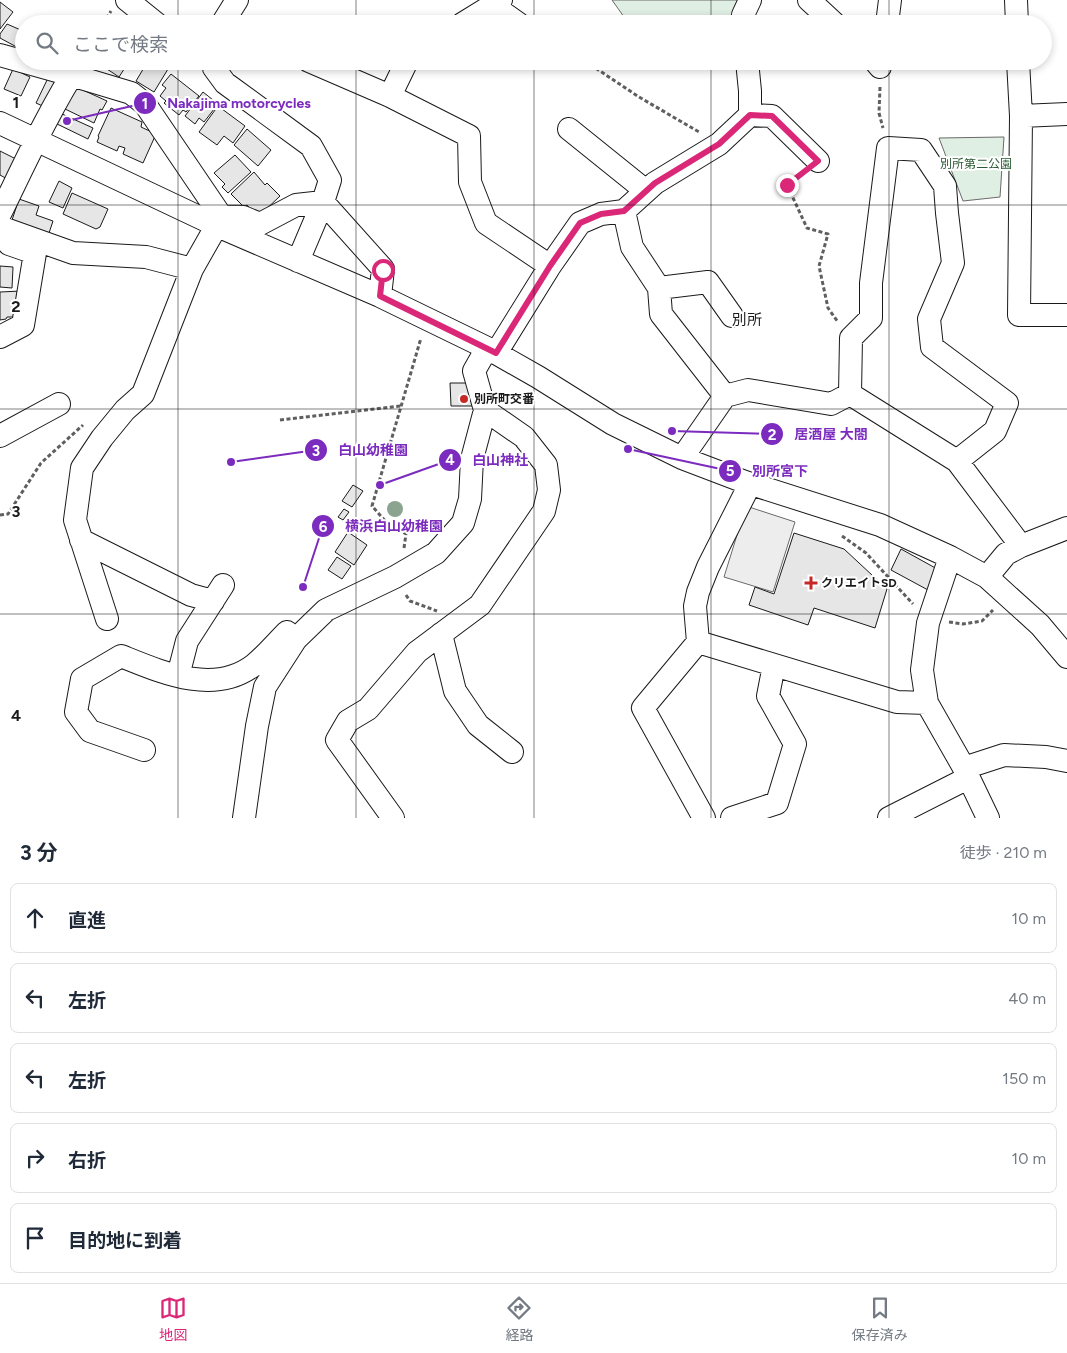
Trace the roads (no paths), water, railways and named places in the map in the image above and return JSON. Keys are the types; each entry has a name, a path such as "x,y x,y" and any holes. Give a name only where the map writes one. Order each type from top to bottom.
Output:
{"street":[{"path":"127,0 146,15"},
{"path":"228,15 237,0"},
{"path":"743,15 750,0"},
{"path":"809,0 825,15"},
{"path":"888,15 890,0"},
{"path":"1016,0 1017,15"},
{"path":"477,15 496,3 509,15"},
{"path":"0,55 15,58"},
{"path":"0,214 75,70"},
{"path":"80,70 131,93 146,104 220,223"},
{"path":"216,70 225,83 311,146 330,180 298,262"},
{"path":"330,70 390,96 469,136 470,182 486,223 550,266"},
{"path":"390,96 403,70"},
{"path":"748,70 750,115"},
{"path":"1018,70 1021,116 1019,315 1067,315"},
{"path":"1021,116 1067,114"},
{"path":"244,818 257,726 266,688 296,639 326,610 396,577 436,553 462,523 470,499 472,459 485,410 474,371 491,350 580,223 601,214 624,211 655,183 719,144 750,115 772,116 818,161"},
{"path":"0,123 220,223 298,262 427,318 491,350 613,424 682,458 750,484 880,525 950,557 988,577 1040,625 1067,657"},
{"path":"570,129 646,191"},
{"path":"850,394 851,338 871,318 871,283 888,148 921,150 945,186 953,263 929,319 932,347 1007,403 994,431 957,461"},
{"path":"108,619 75,520 82,468 102,438 125,410 143,394 192,269 220,223 243,217 260,224 296,205 323,202"},
{"path":"323,202 383,270 380,296"},
{"path":"624,211 632,247 659,288 661,314 725,396"},
{"path":"0,227 73,253 146,257 192,269"},
{"path":"0,240 35,253 23,325 0,337"},
{"path":"659,288 708,282 732,316"},
{"path":"682,458 725,396 748,390 831,404 850,394"},
{"path":"850,394 957,461 1021,546"},
{"path":"0,436 59,404"},
{"path":"394,818 337,740 348,721 368,709 417,652 480,605 544,511 549,490 546,465 524,437 485,410"},
{"path":"704,818 643,708 698,642 695,606 698,592 708,567 750,484"},
{"path":"988,577 1006,554 1067,528"},
{"path":"81,540 191,595 218,593 187,641 178,676"},
{"path":"950,557 928,624 922,670 927,703 966,773 988,818"},
{"path":"144,750 90,731 76,712 82,679 121,656 166,673 194,679 211,680 236,676 253,665 287,632 296,639"},
{"path":"443,633 455,691 478,725 512,752"},
{"path":"698,642 897,702 927,703"},
{"path":"741,817 777,803 795,744 768,696 774,665"},
{"path":"889,818 966,773 1004,756 1046,757 1067,761"}],"place":[{"name":"Nakajima motorcycles","path":"67,121"},
{"name":"別所町交番","path":"464,399"},
{"name":"居酒屋 大閤","path":"672,431"},
{"name":"別所宮下","path":"628,449"},
{"name":"白山幼稚園","path":"231,462"},
{"name":"白山神社","path":"380,485"},
{"name":"クリエイトSD","path":"811,583"},
{"name":"横浜白山幼稚園","path":"303,587"}],"district":[{"name":"別所","path":"747,320"}],"park label":[{"name":"別所第二公園","path":"976,164"}]}
